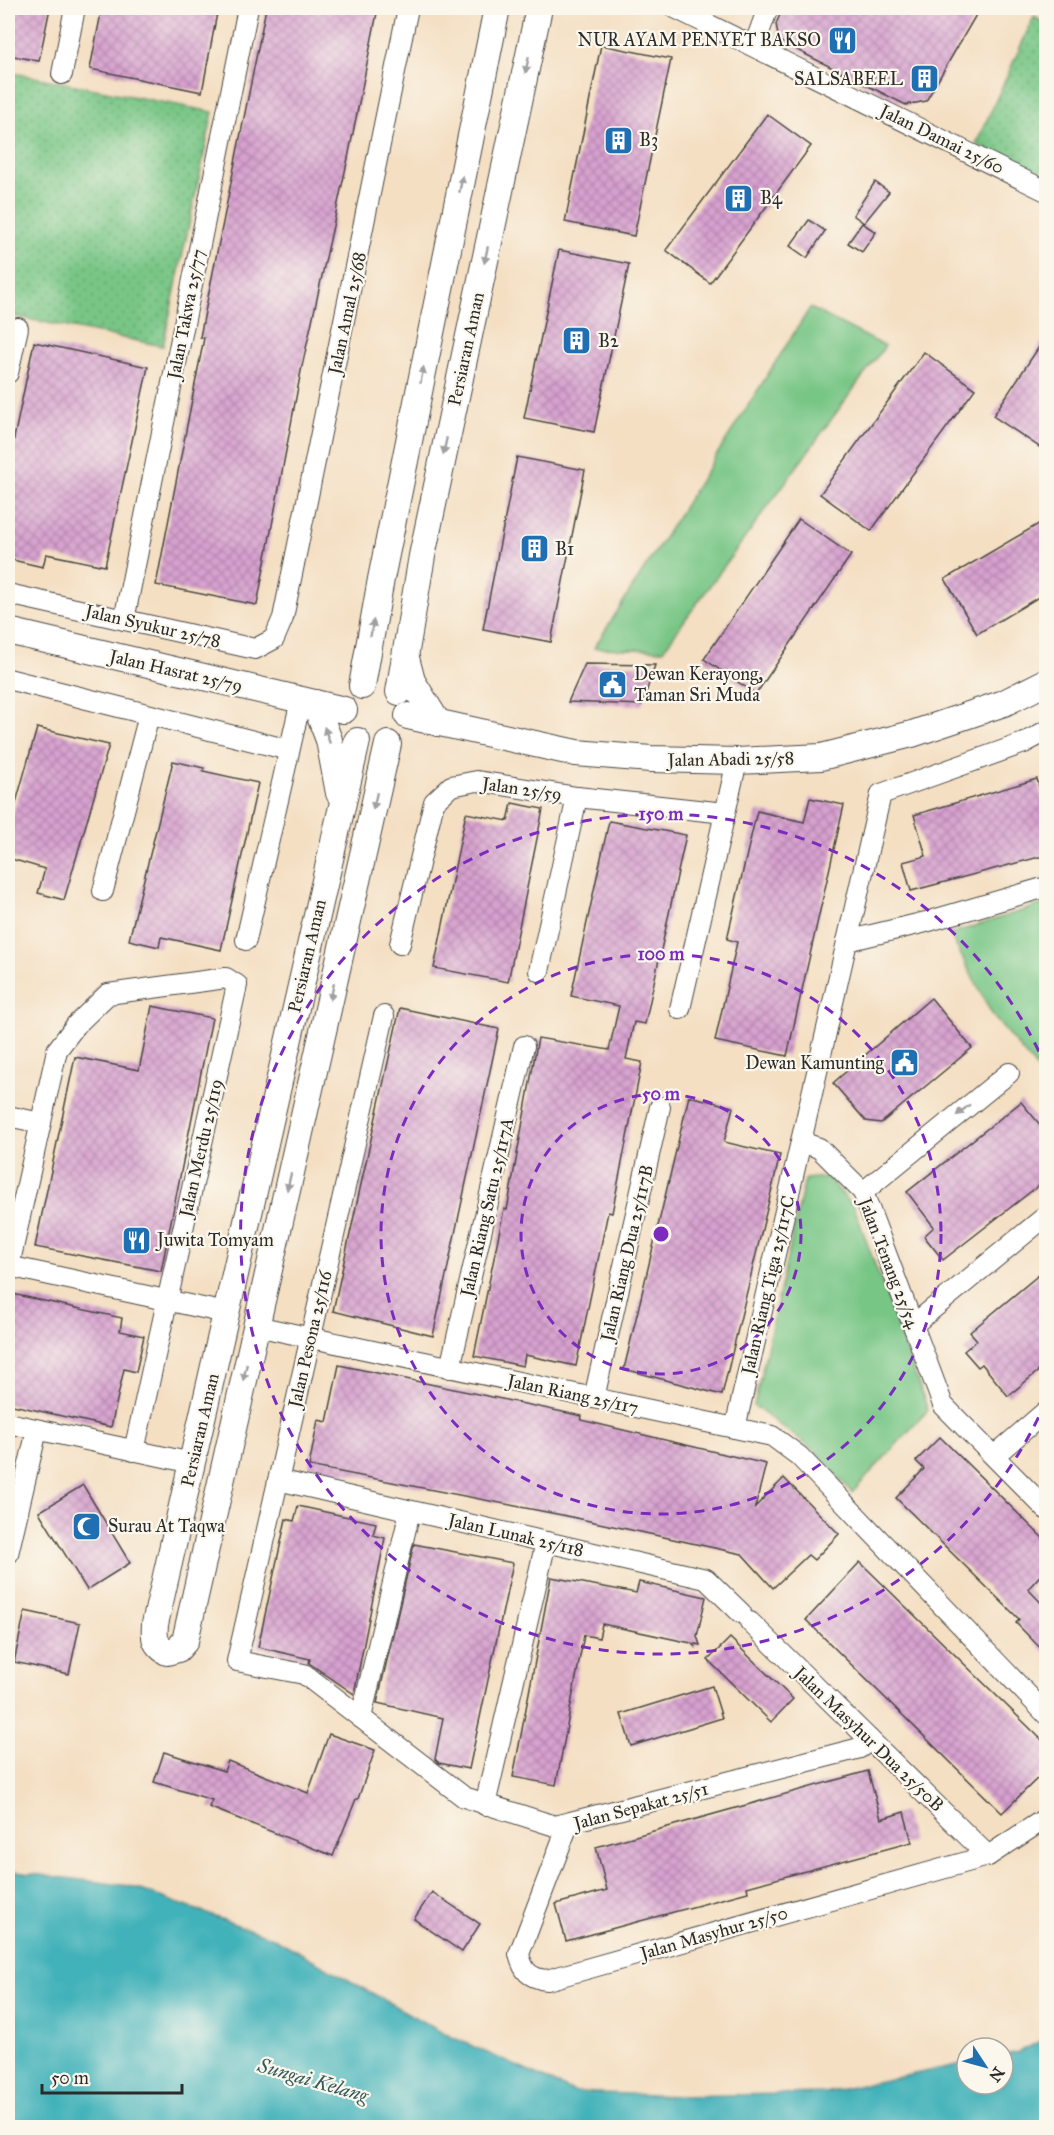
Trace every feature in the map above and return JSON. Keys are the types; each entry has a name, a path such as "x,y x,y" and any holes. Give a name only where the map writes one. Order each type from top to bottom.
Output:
{"street":[{"path":"62,74 75,8"},
{"name":"Jalan Takwa 25/77","path":"124,620 248,8"},
{"name":"Jalan Amal 25/68","path":"283,618 408,8"},
{"name":"Persiaran Aman","path":"362,686 386,554 497,8"},
{"name":"Persiaran Aman","path":"399,692 422,556 539,8"},
{"name":"Jalan Damai 25/60","path":"675,8 1047,191"},
{"path":"754,46 768,8"},
{"path":"8,374 18,328"},
{"path":"386,554 389,571 392,576 399,578 406,575 422,556"},
{"name":"Jalan Syukur 25/78","path":"8,594 255,649 274,639 283,618"},
{"name":"Jalan Hasrat 25/79","path":"8,631 344,710"},
{"path":"405,655 412,681 438,723"},
{"path":"8,679 289,750"},
{"name":"Jalan Abadi 25/58","path":"408,716 576,753 651,759 737,762 821,757 912,734 1004,704 1047,681"},
{"path":"381,683 399,692 404,699 408,716 402,733 388,744 366,746 357,741 346,727 344,710 354,692 362,686 381,683"},
{"path":"246,940 289,750 308,702"},
{"path":"308,702 337,771 341,808"},
{"path":"103,891 149,715"},
{"path":"801,1142 881,794 1023,743 1047,731"},
{"name":"Persiaran Aman","path":"357,741 155,1624 154,1638 157,1646 167,1652 178,1649 184,1641 388,744"},
{"path":"680,1009 737,762"},
{"name":"Jalan 25/59","path":"400,944 434,802 451,786 477,781 577,797 725,813"},
{"path":"539,971 577,797"},
{"path":"847,942 1047,887"},
{"name":"Jalan Merdu 25/119","path":"41,1123 57,1050 76,1025 108,994 226,978 237,985 134,1451"},
{"name":"Jalan Pesona 25/116","path":"237,1661 384,1016"},
{"name":"Jalan Riang Satu 25/117A","path":"450,1368 524,1046"},
{"path":"863,1192 1009,1073"},
{"name":"Jalan Riang Dua 25/117B","path":"594,1398 660,1107"},
{"path":"8,1116 41,1123 8,1266 226,1313"},
{"path":"266,1136 298,1142"},
{"name":"Jalan Tenang 25/54","path":"801,1142 819,1148 863,1192 943,1405 1047,1509"},
{"name":"Jalan Riang Tiga 25/117C","path":"735,1428 801,1142"},
{"path":"913,1325 1047,1216"},
{"name":"Jalan Riang 25/117","path":"256,1326 772,1436 799,1456 1047,1714"},
{"path":"994,1456 1047,1411"},
{"path":"8,1423 192,1463"},
{"path":"8,1554 37,1430"},
{"name":"Jalan Lunak 25/118","path":"278,1480 706,1579 745,1618"},
{"path":"361,1718 410,1510"},
{"path":"484,1804 546,1542"},
{"name":"Jalan Masyhur Dua 25/50B","path":"745,1618 988,1856"},
{"name":"Jalan Sepakat 25/51","path":"237,1661 304,1674 464,1797 555,1827 860,1748 869,1739"},
{"name":"Jalan Masyhur 25/50","path":"567,1825 519,1954 523,1970 535,1978 547,1980 988,1856 1047,1818"}],"green space":[{"path":"1034,17 1046,24 1046,162 1039,176 976,144"},
{"path":"8,72 213,112 163,346 8,315"},
{"path":"810,308 885,346 663,650 594,648"},
{"path":"1046,903 1046,1080 993,1016 950,934"},
{"path":"827,1177 854,1207 928,1410 852,1493 816,1452 754,1406 805,1179"}],"water":[{"name":"Sungai Kelang","path":"8,1871 130,1886 276,1939 441,2032 574,2092 680,2096 824,2093 955,2066 955,2096 1015,2096 1015,2053 1046,2038 1046,2127 8,2127"}],"building":[{"path":"8,8 50,8 39,61 8,55"},
{"path":"102,8 218,8 202,92 90,69"},
{"path":"266,8 378,8 301,371 257,605 156,585 204,338 200,337"},
{"path":"783,8 980,8 926,101 906,105 779,41 776,24"},
{"name":"B3","path":"601,45 671,59 634,236 565,222"},
{"name":"B4","path":"767,114 811,146 710,283 666,250"},
{"path":"875,182 889,192 864,223 853,215"},
{"path":"809,220 825,231 807,258 790,246"},
{"path":"862,223 876,232 862,252 848,243"},
{"name":"B2","path":"559,250 629,264 594,432 524,418"},
{"path":"1047,335 1047,452 993,416"},
{"path":"34,342 148,367 105,566 46,554 43,567 8,559 8,467"},
{"path":"924,352 975,389 871,531 820,494"},
{"name":"B1","path":"517,457 585,470 551,642 483,629"},
{"path":"799,519 851,555 756,694 704,659"},
{"path":"1047,519 1047,592 977,634 945,579"},
{"name":"Dewan Kerayong, Taman Sri Muda","path":"585,664 655,665 642,705 568,702"},
{"path":"37,728 109,745 64,900 38,893 45,869 8,858 8,831"},
{"path":"173,761 204,768 203,771 258,783 221,950 161,937 159,947 129,940"},
{"path":"1037,779 1047,814 1047,855 911,891 903,862 926,856 914,815"},
{"path":"810,798 844,805 787,1056 715,1041 737,942 727,939 757,811 804,822"},
{"path":"512,803 543,809 508,982 434,968 466,813 508,821"},
{"path":"609,821 686,835 645,1024 634,1022 626,1059 642,1062 612,1213 608,1212 576,1366 525,1355 523,1366 474,1356 504,1209 507,1210 538,1038 609,1050 619,1006 571,996"},
{"name":"Dewan Kamunting","path":"931,998 972,1048 881,1123 866,1121 833,1083"},
{"path":"152,1006 212,1018 161,1271 35,1247 75,1057 139,1070"},
{"path":"400,1008 499,1029 433,1336 333,1311"},
{"path":"689,1096 733,1107 724,1142 780,1155 722,1395 624,1369"},
{"path":"1021,1102 1047,1133 1047,1179 943,1260 924,1236 934,1227 907,1192"},
{"path":"1047,1268 1047,1364 1008,1396 982,1364 978,1367 964,1351 977,1340 970,1332"},
{"path":"8,1293 122,1318 120,1331 144,1336 136,1372 124,1369 111,1427 8,1404"},
{"path":"339,1365 582,1416 581,1420 766,1464 755,1507 784,1478 839,1534 814,1560 808,1555 773,1588 742,1554 562,1515 309,1466 318,1420 327,1422"},
{"path":"940,1437 1047,1542 1047,1568 1028,1589 1047,1609 1047,1655 1016,1623 1019,1619 896,1498 924,1469 916,1461"},
{"path":"83,1485 130,1563 87,1590 39,1512"},
{"path":"298,1506 376,1523 373,1535 385,1538 354,1694 309,1663 310,1659 258,1647 286,1519 294,1521"},
{"path":"414,1544 513,1563 469,1769 439,1763 435,1759 443,1718 377,1703"},
{"path":"860,1562 1047,1745 1047,1769 1002,1813 806,1620"},
{"path":"551,1577 636,1593 639,1582 706,1597 697,1636 700,1645 695,1644 695,1647 691,1643 602,1624 599,1638 584,1635 556,1785 513,1777"},
{"path":"25,1611 80,1623 69,1674 14,1662"},
{"path":"730,1638 793,1699 771,1722 708,1660"},
{"path":"712,1686 722,1718 631,1746 621,1714"},
{"path":"329,1734 375,1750 358,1799 356,1799 333,1856 209,1807 212,1800 154,1782 164,1752 224,1771 228,1761 308,1793"},
{"path":"868,1771 881,1819 904,1812 912,1842 747,1887 748,1892 566,1941 556,1904 607,1890 596,1847"},
{"path":"432,1892 480,1924 462,1952 414,1919"}],"place":[{"name":"NUR AYAM PENYET BAKSO","path":"842,40"},
{"name":"SALSABEEL","path":"924,79"},
{"name":"B3","path":"618,140"},
{"name":"B4","path":"739,198"},
{"name":"B2","path":"577,341"},
{"name":"B1","path":"534,549"},
{"name":"Dewan Kerayong, Taman Sri Muda","path":"613,684"},
{"name":"Dewan Kamunting","path":"905,1063"},
{"name":"Juwita Tomyam","path":"136,1240"},
{"name":"Surau At Taqwa","path":"87,1526"}]}
